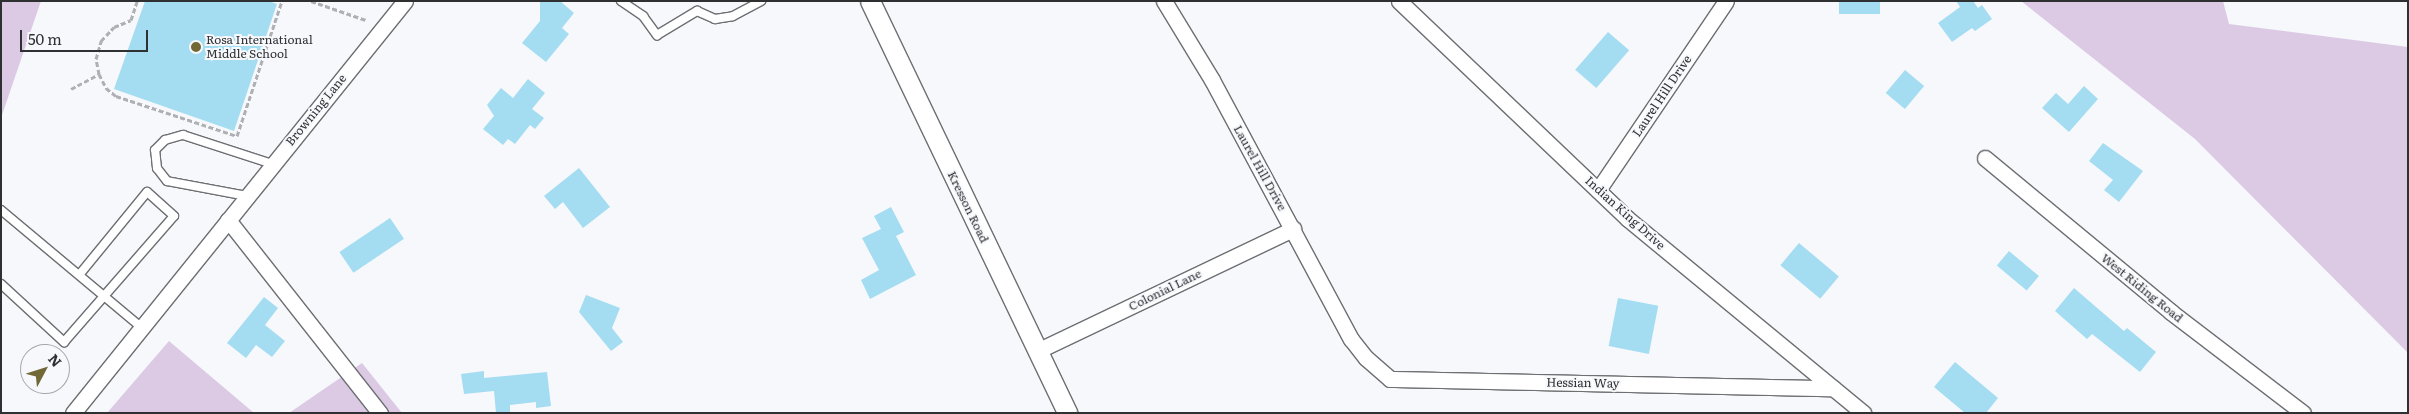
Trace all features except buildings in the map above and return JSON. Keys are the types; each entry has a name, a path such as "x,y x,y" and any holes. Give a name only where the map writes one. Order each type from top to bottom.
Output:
{"street":[{"name":"Kresson Road","path":"870,1 1066,413"},
{"name":"Laurel Hill Drive","path":"1164,1 1212,80 1293,229 1313,272 1351,339"},
{"name":"Indian King Drive","path":"1399,1 1598,190 1863,413"},
{"name":"Laurel Hill Drive","path":"1598,190 1726,1"},
{"name":"Browning Lane","path":"73,413 404,2"},
{"name":"West Riding Road","path":"1985,158 2171,312 2303,413"},
{"path":"228,220 380,413"},
{"name":"Colonial Lane","path":"1037,351 1293,229"},
{"name":"Hessian Way","path":"1351,339 1366,358 1390,379 1833,388"}],"lane":[{"path":"621,1 643,16 657,34 697,11 715,20 733,16 762,1"},
{"path":"247,196 167,181 157,168 155,150 165,140 183,135 272,164"},
{"path":"1,284 64,342 174,216 147,192 79,275"},
{"path":"1,210 141,328"}],"path":[{"path":"137,1 131,20 114,27 101,41 96,59 99,74 106,88 116,96 237,136 282,1"},
{"path":"311,1 366,20"},
{"path":"71,89 99,74"}],"shaded area":[{"path":"1,1 41,1 1,118"},
{"path":"2021,1 2223,1 2229,24 2408,47 2408,353 2195,139"},
{"path":"169,341 254,413 107,413"},
{"path":"362,363 402,413 289,413"}],"place":[{"name":"Rosa International Middle School","path":"196,47"}]}
